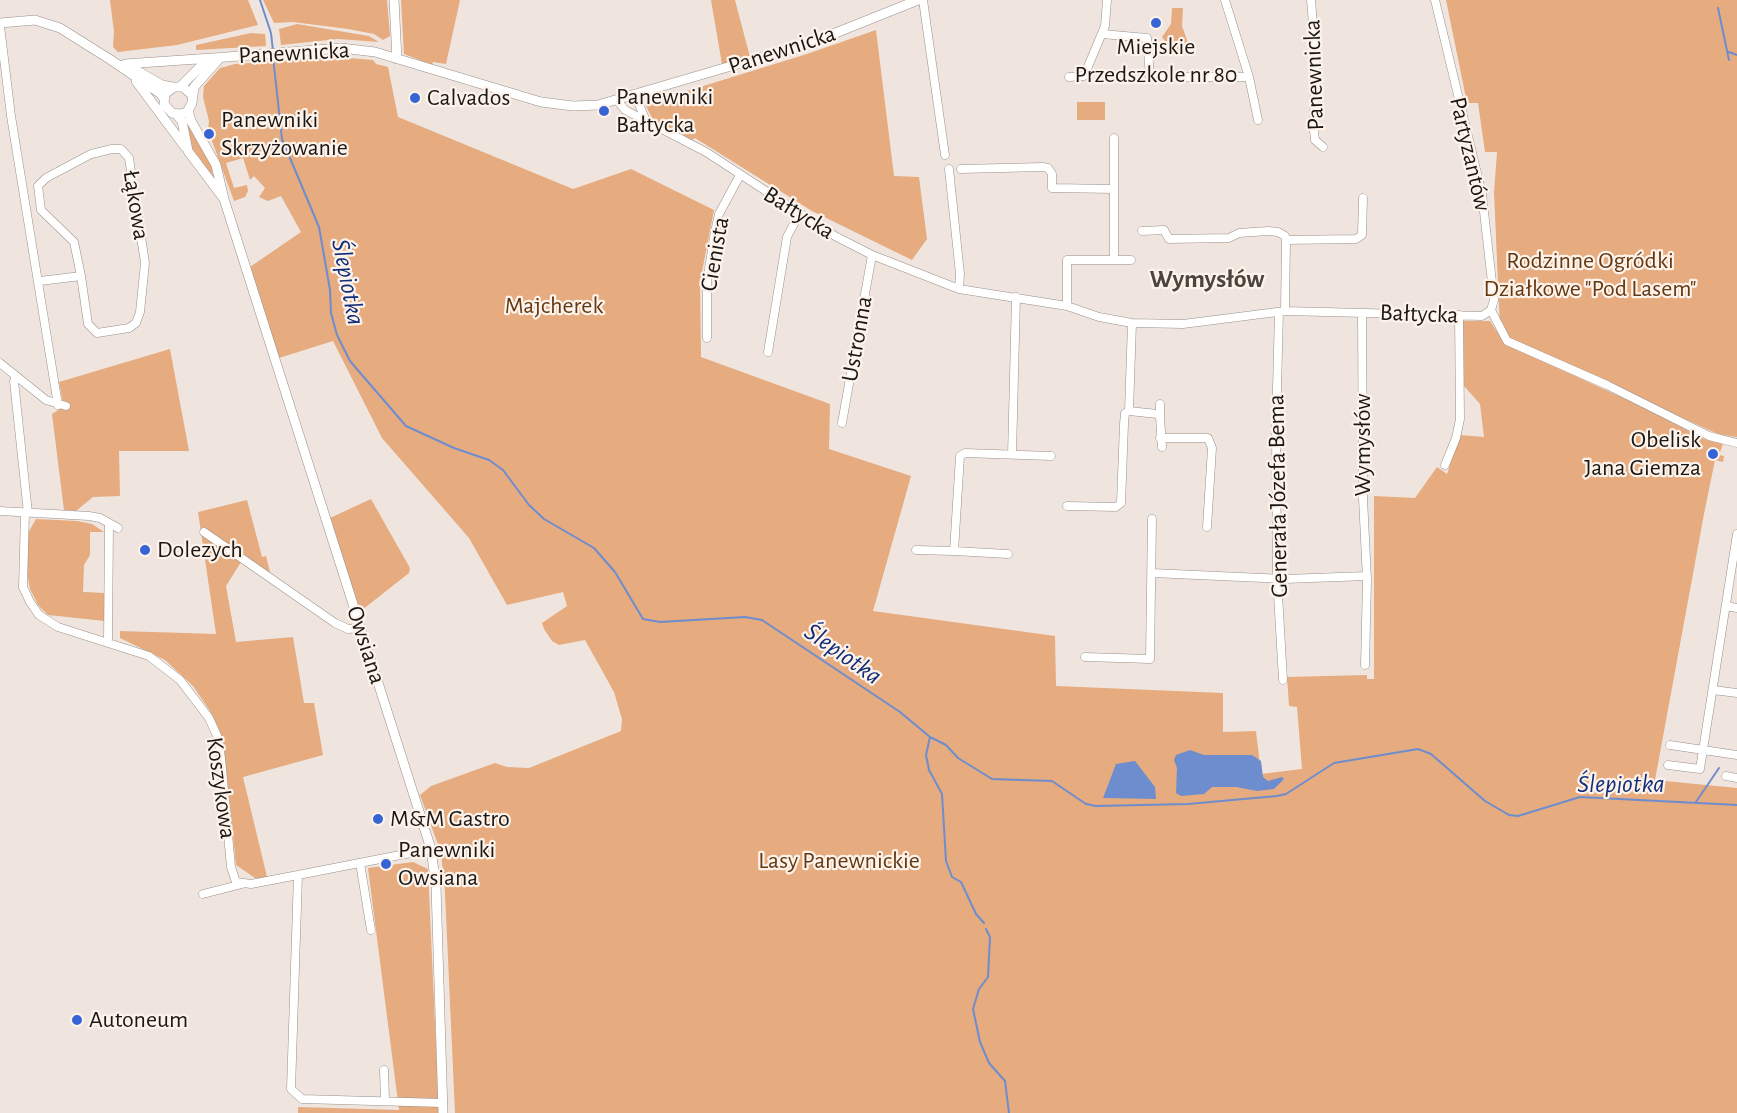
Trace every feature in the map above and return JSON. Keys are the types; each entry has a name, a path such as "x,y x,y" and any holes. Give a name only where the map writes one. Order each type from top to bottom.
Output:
{"street":[{"path":"394,0 398,59"},
{"name":"Panewnicka","path":"177,87 203,64 218,58 341,48 368,51 550,103 587,106 635,95 813,42 918,0"},
{"path":"923,0 945,155"},
{"path":"1069,77 1084,76 1105,26 1107,0"},
{"path":"1225,0 1249,77 1258,120"},
{"name":"Panewnicka","path":"1311,0 1315,49 1314,131 1315,140 1323,147"},
{"name":"Partyzantów","path":"1434,0 1482,194 1494,300 1491,310"},
{"path":"0,363 46,400 62,405 11,116 0,25 25,19 46,22 111,60 129,75 153,89 164,99 168,110 176,114 188,110 192,103 192,95 177,87 162,85 125,64 111,60"},
{"path":"1102,34 1147,38 1150,77 1249,77"},
{"path":"125,64 218,58"},
{"name":"Panewnicka","path":"192,95 197,82 218,58"},
{"path":"129,75 188,151"},
{"path":"164,99 177,87"},
{"path":"635,95 647,122"},
{"name":"Bałtycka","path":"617,100 622,108 689,142 799,214 872,255 959,289 1067,306 1099,317 1132,323 1183,324 1282,311 1482,316 1491,310 1507,341 1606,385 1709,436 1737,443"},
{"name":"Owsiana","path":"188,110 189,118 212,157 219,175 224,199 431,849 436,886 443,1108 385,1101 302,1099 291,1089 298,875"},
{"name":"Owsiana","path":"176,114 182,121 188,151 224,199"},
{"path":"1114,138 1114,260"},
{"name":"Łąkowa","path":"112,149 121,150 129,158 145,263 140,312 136,323 129,328 105,333 92,329 88,324 81,276 74,242 41,210 38,186 46,178 91,154 112,149"},
{"path":"961,169 1043,167 1048,168 1052,174 1052,188 1114,189"},
{"path":"949,169 960,274 959,289"},
{"path":"208,179 213,180 219,175"},
{"name":"Cienista","path":"707,338 706,281 715,232 719,214 740,175"},
{"path":"1142,231 1164,230 1169,239 1229,238 1239,233 1268,231 1278,232 1285,236 1286,240 1356,239 1362,235 1363,198"},
{"path":"768,352 787,237 799,214"},
{"name":"Generała Józefa Bema","path":"1283,680 1278,577 1276,427 1286,240"},
{"name":"Ustronna","path":"842,423 872,255"},
{"path":"1067,306 1067,260 1131,260"},
{"path":"40,281 81,276"},
{"path":"1012,455 1016,297"},
{"name":"Wymysłów","path":"1362,313 1363,498 1367,576 1365,665"},
{"path":"1445,465 1456,438 1460,419 1459,315"},
{"path":"1129,411 1132,323"},
{"name":"Koszykowa","path":"16,376 14,381 27,513 23,580 30,602 39,615 58,627 136,650 166,667 198,700 218,738 231,869 239,883"},
{"path":"1160,404 1162,447"},
{"path":"1067,506 1116,507 1121,503 1125,412 1157,414 1160,417"},
{"path":"1160,438 1208,438 1212,448 1207,527"},
{"path":"954,551 960,456 965,453 1051,456"},
{"path":"0,511 89,516 118,528"},
{"path":"1084,657 1150,659 1152,519"},
{"path":"108,642 109,523"},
{"path":"204,532 335,623 348,629 361,628"},
{"path":"1668,765 1700,769 1737,534"},
{"path":"915,550 1008,554"},
{"path":"1152,573 1285,579 1367,576"},
{"path":"1726,606 1737,608"},
{"path":"1713,690 1737,693"},
{"path":"1671,745 1737,755"},
{"path":"1726,776 1737,778"},
{"path":"203,894 239,883 298,875 431,849"},
{"path":"360,863 371,930"},
{"path":"384,1070 385,1101"}],"green space":[{"path":"110,0 248,0 258,25 177,45 118,52 113,47 114,32"},
{"path":"263,0 387,0 390,36 383,40 374,34 348,29 293,22 274,23"},
{"path":"401,0 460,0 446,64 433,62 432,65 404,54"},
{"path":"711,0 735,0 750,57 722,64"},
{"name":"Rodzinne Ogródki Działkowe \"Pod Lasem\"","path":"1446,0 1737,0 1737,437 1718,434 1509,339 1500,328 1494,192 1497,152 1485,152 1478,103 1467,103"},
{"path":"1172,8 1183,8 1182,26 1188,43 1182,43 1181,55 1172,55 1172,43 1165,41 1162,37 1171,24"},
{"path":"297,24 369,36 379,42 338,39 281,45 279,29"},
{"path":"876,30 894,176 919,177 927,239 912,260 812,211 695,138 692,140 653,120 645,104 807,54"},
{"path":"251,33 265,34 266,46 196,50 196,45"},
{"name":"Lasy Panewnickie","path":"338,57 373,60 376,64 388,67 398,117 573,189 631,169 714,210 700,282 701,357 830,404 829,449 911,476 873,611 1055,636 1056,686 1223,693 1223,732 1256,731 1261,774 1302,769 1297,707 1289,706 1287,677 1367,675 1367,679 1374,679 1374,496 1415,498 1437,467 1447,474 1460,435 1484,437 1480,404 1464,386 1462,321 1490,321 1505,344 1645,408 1704,439 1723,444 1719,455 1724,456 1723,462 1715,460 1704,514 1655,780 1737,788 1737,1113 455,1113 445,893 441,853 420,795 431,786 495,763 507,767 529,768 621,731 622,719 614,692 585,640 559,645 552,641 544,629 542,623 567,606 563,592 507,605 469,538 382,438 333,341 279,358 250,267 301,232 281,196 268,201 259,197 265,188 254,176 250,180 243,158 226,163 234,188 247,185 248,191 245,197 234,201 208,130 209,121 203,97 204,86 220,68 235,64"},
{"path":"1077,102 1105,102 1105,120 1077,120"},
{"path":"184,117 211,161 213,177 191,150"},
{"path":"170,349 189,451 119,451 120,496 93,497 76,511 64,510 52,414 60,409 63,403 59,382"},
{"path":"371,499 410,568 409,573 362,610 359,609 330,518"},
{"path":"247,500 262,557 266,556 271,576 241,562 226,586 236,642 293,637 304,703 314,703 323,755 243,777 267,877 258,880 236,865 223,739 210,711 193,686 165,660 120,638 120,631 216,634 198,512"},
{"path":"36,519 77,521 92,524 104,532 90,532 90,555 84,565 83,592 105,593 105,621 48,615 38,605 30,589 27,573 28,533"},
{"path":"413,862 428,869 439,1113 298,1113 298,1107 399,1110 368,868"}],"water":[{"path":"1190,750 1204,755 1252,755 1261,761 1263,777 1268,781 1282,777 1284,779 1274,789 1257,791 1236,787 1212,787 1204,794 1181,796 1176,793 1177,768 1174,760 1176,755"},
{"path":"1135,761 1155,787 1156,799 1103,798 1116,764"}],"waterway":[{"name":"Ślepiotka","path":"260,0 271,33 273,51"},
{"path":"1718,8 1729,60"},
{"path":"1729,52 1737,55"},
{"name":"Ślepiotka","path":"273,57 282,139 319,227 330,290 331,313 337,335 350,361 406,426 454,448 489,460 503,470 529,505 544,519 594,548 615,572 643,619 660,622 745,617 762,620 900,712 930,737 946,745 958,758 992,779 1052,781 1086,804 1096,806 1188,804 1277,796 1286,794 1334,763 1418,749 1431,754 1485,801 1509,815 1518,816 1580,797 1737,805"},
{"path":"930,737 926,755 929,770 942,794 946,861 952,877 961,882 976,914 984,923"},
{"path":"1696,802 1719,768"},
{"path":"986,929 990,937 988,977 979,989 973,1009 980,1042 989,1063 1005,1081 1009,1113"}],"place":[{"name":"Miejskie Przedszkole nr 80","path":"1156,23"},
{"name":"Calvados","path":"415,98"},
{"name":"Panewniki Bałtycka","path":"604,111"},
{"name":"Panewniki Skrzyżowanie","path":"209,134"},
{"name":"Obelisk Jana Giemza","path":"1713,454"},
{"name":"Dolezych","path":"145,550"},
{"name":"M&M Gastro","path":"378,819"},
{"name":"Panewniki Owsiana","path":"386,864"},
{"name":"Autoneum","path":"77,1020"}],"district":[{"name":"Wymysłów","path":"1207,279"}],"park label":[{"name":"Majcherek","path":"554,306"}]}
